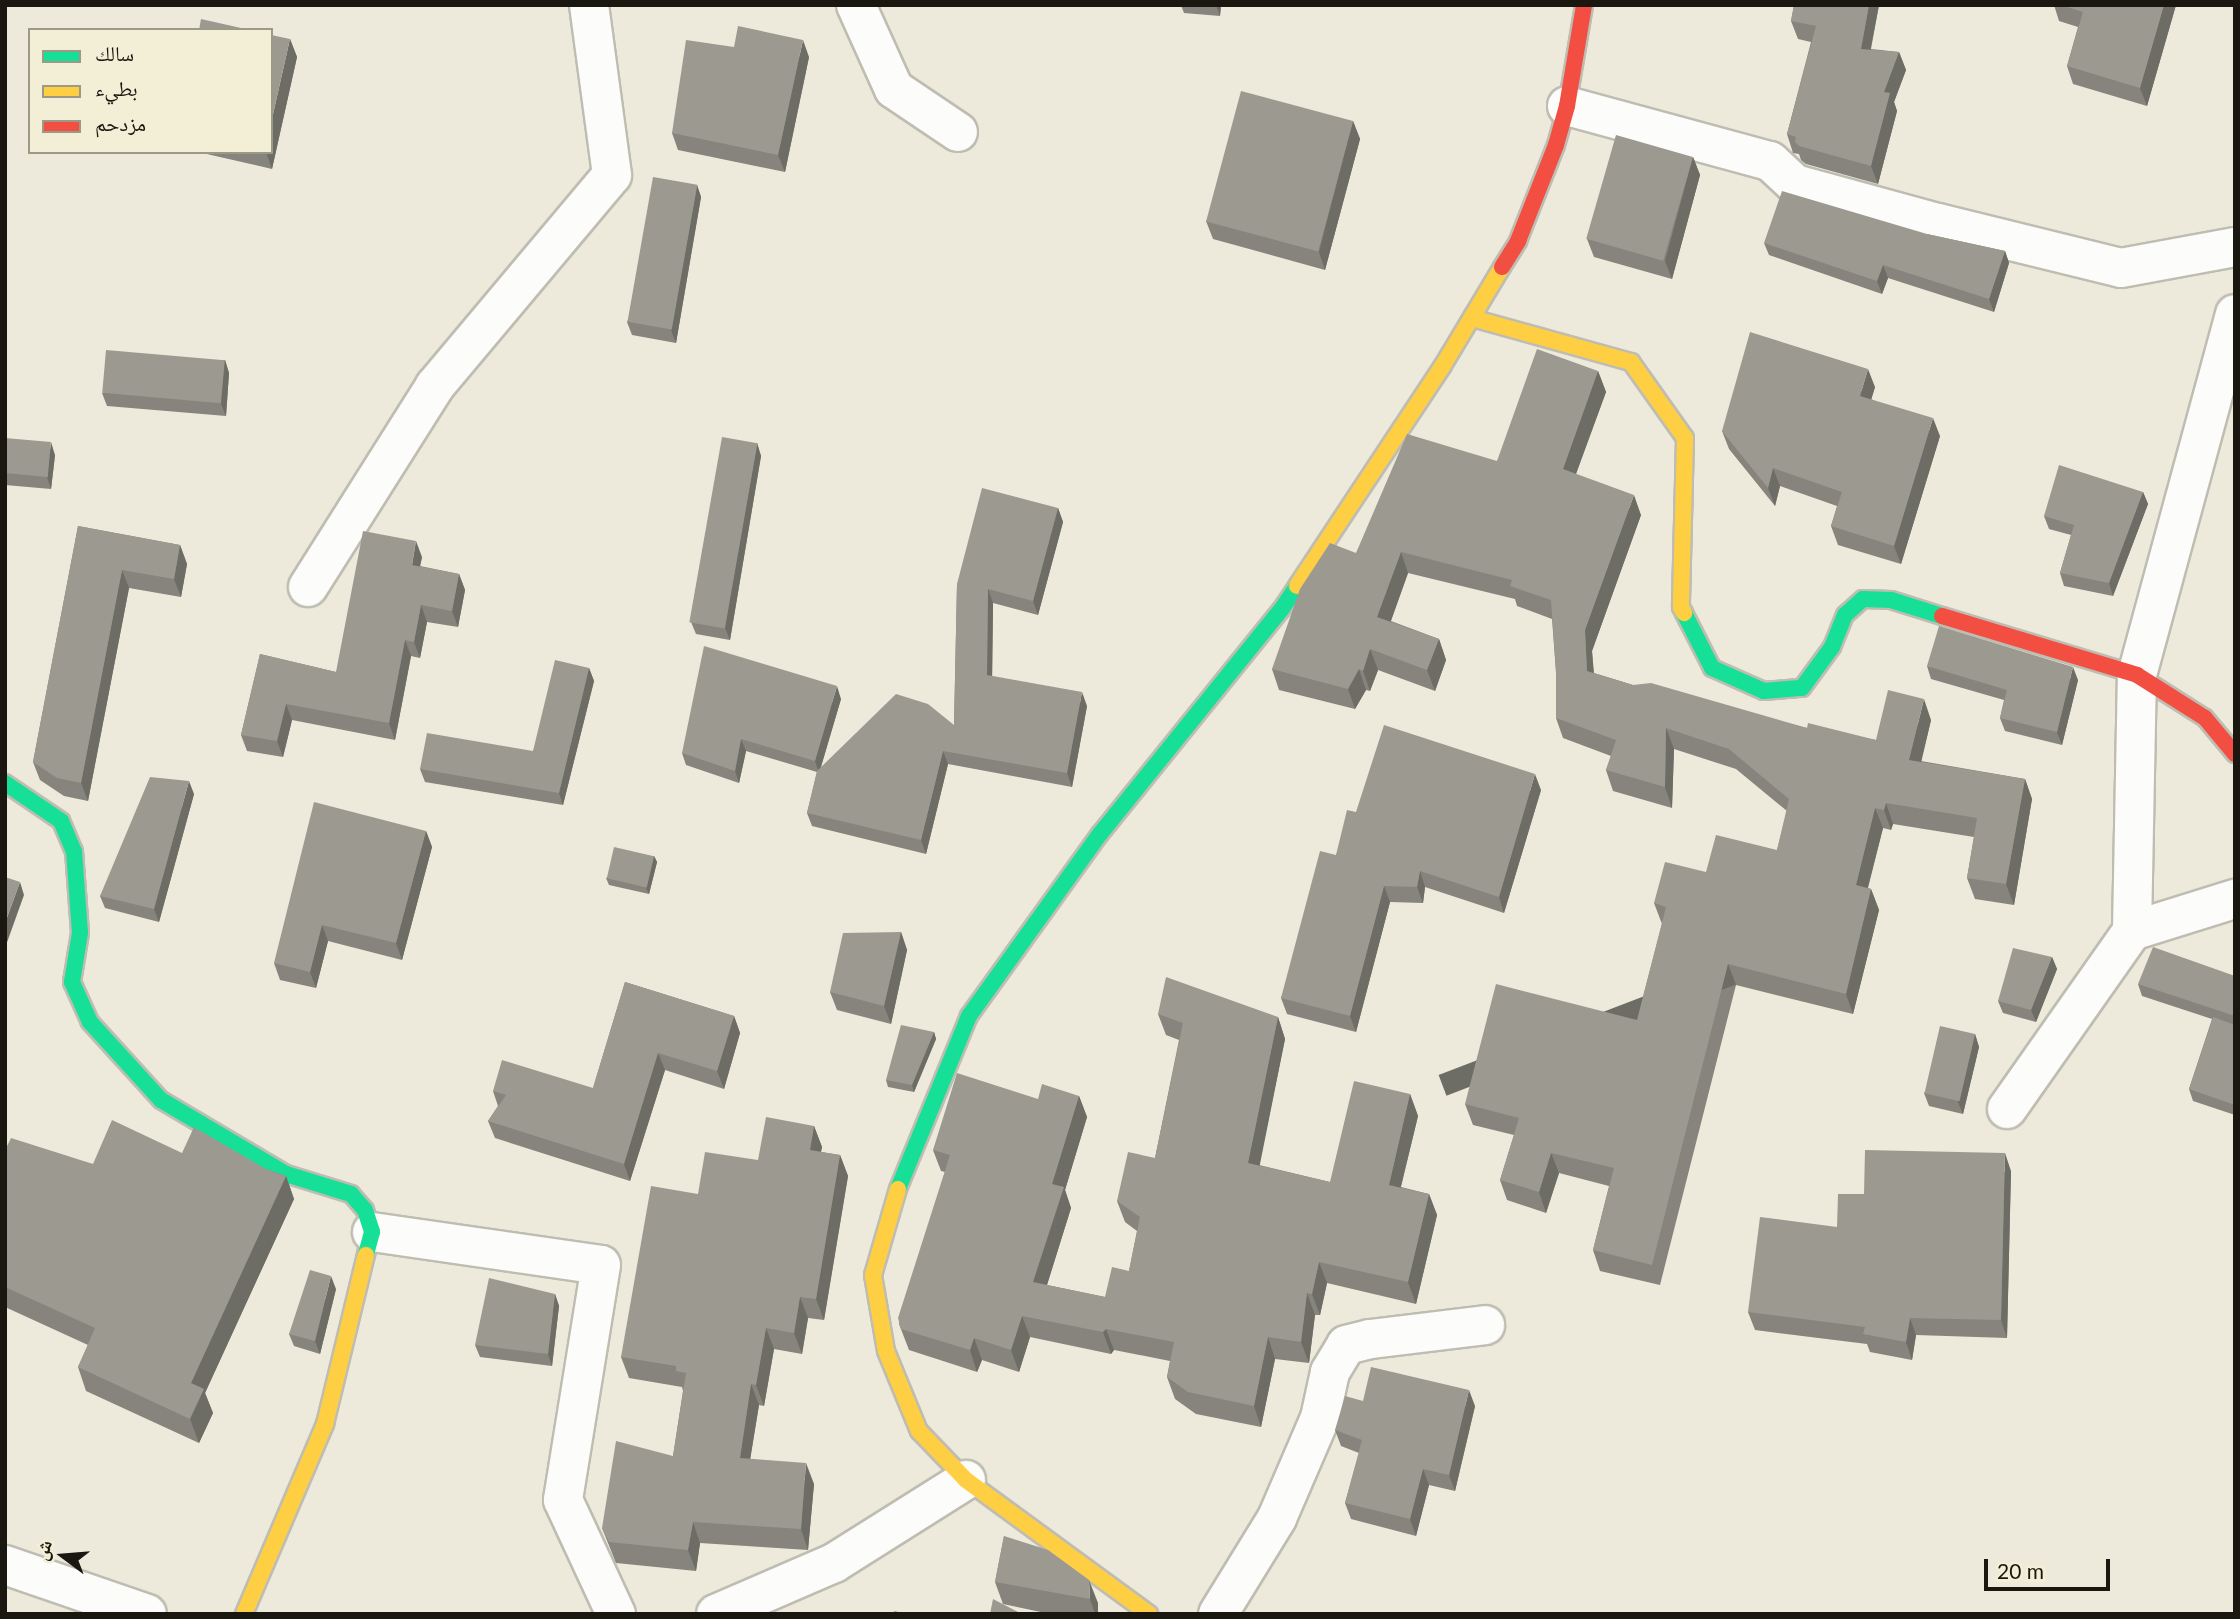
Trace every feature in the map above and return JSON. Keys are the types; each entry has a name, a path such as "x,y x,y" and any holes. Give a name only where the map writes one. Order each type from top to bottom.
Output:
{"street":[{"path":"308,587 435,386 612,175 589,5"},
{"path":"856,5 894,89 958,132"},
{"path":"1149,1614 966,1480 919,1431 886,1351 873,1275 900,1182 969,1016 1100,834 1281,610 1472,318 1518,241 1556,145 1567,106 1584,5"},
{"path":"1567,106 1770,161 1795,184 2121,268 2235,247"},
{"path":"2007,1109 2132,931 2137,675 2235,314"},
{"path":"1472,318 1631,362 1685,438 1681,607 1712,668 1763,691 1802,688 1832,647 1845,615 1863,599 1891,600 2137,675 2205,718 2235,754"},
{"path":"5,783 61,821 74,851 80,933 72,982 90,1022 161,1100 286,1174 351,1194 365,1210 372,1232 325,1424 244,1614"},
{"path":"2132,931 2235,899"},
{"path":"372,1232 601,1265 563,1500 616,1614"},
{"path":"1218,1614 1277,1518 1320,1418 1330,1372 1346,1345 1370,1339 1485,1325"},
{"path":"716,1614 834,1563 966,1480"},
{"path":"5,1565 147,1614"}],"building":[{"path":"1794,5 1869,5 1861,49 1899,52 1884,92 1890,93 1871,166 1799,146 1795,142 1796,137 1787,134 1816,26 1791,21"},
{"path":"2061,5 2164,5 2140,88 2067,66 2083,12"},
{"path":"201,19 241,28 199,28"},
{"path":"738,26 803,40 778,155 672,133 686,40 734,47"},
{"path":"273,35 290,39 273,114"},
{"path":"1241,91 1353,121 1318,251 1206,221"},
{"path":"1616,135 1693,157 1663,261 1586,239"},
{"path":"653,177 697,185 672,330 627,322"},
{"path":"1782,191 1927,234 2005,251 1989,299 1883,265 1877,281 1764,243"},
{"path":"1750,332 1868,369 1860,396 1933,418 1894,546 1831,526 1842,492 1773,468 1768,488 1722,431"},
{"path":"1537,349 1598,371 1563,469 1634,495 1585,630 1587,671 1633,685 1651,683 1807,728 1808,723 1876,740 1888,690 1924,699 1909,760 2025,779 2006,884 1967,878 1977,818 1886,803 1884,810 1875,808 1856,885 1871,889 1846,994 1728,964 1652,1265 1593,1250 1614,1168 1551,1153 1539,1192 1500,1180 1519,1118 1465,1104 1496,984 1637,1020 1666,907 1654,903 1665,862 1706,872 1716,835 1777,850 1789,799 1729,749 1666,728 1665,787 1606,770 1616,740 1556,718 1551,600 1510,586 1512,580 1401,552 1377,617 1439,639 1427,670 1370,649 1363,671 1359,669 1348,689 1272,669 1300,589 1330,543 1356,553 1407,434 1497,461"},
{"path":"106,350 225,360 221,403 102,393"},
{"path":"722,437 757,443 725,628 689,622"},
{"path":"5,438 51,442 48,477 5,473"},
{"path":"2059,465 2143,492 2109,583 2060,573 2074,525 2044,516"},
{"path":"982,488 1058,508 1033,601 988,589 987,675 1082,692 1067,773 943,751 921,840 807,813 817,771 896,694 928,704 954,725 957,584"},
{"path":"78,526 180,545 174,579 122,570 81,783 57,778 33,762"},
{"path":"363,531 416,541 412,565 459,574 452,611 421,605 414,642 405,640 389,723 286,704 277,741 241,735 260,654 336,672"},
{"path":"1939,626 2073,667 2057,732 2000,718 2007,690 1927,666"},
{"path":"704,646 837,686 815,761 741,739 735,771 682,753"},
{"path":"555,660 589,668 559,793 420,769 427,733 533,751"},
{"path":"1384,725 1535,774 1499,897 1420,871 1417,887 1384,886 1350,1016 1281,998 1320,851 1336,855 1347,810 1356,812"},
{"path":"150,777 189,781 154,909 100,896"},
{"path":"314,802 426,831 396,943 322,925 310,972 274,963"},
{"path":"614,847 654,856 647,887 607,878"},
{"path":"5,877 20,882 5,923"},
{"path":"901,932 884,1006 830,992 843,933"},
{"path":"2153,947 2235,976 2235,1016 2138,984"},
{"path":"2013,948 2052,957 2031,1010 1998,1001"},
{"path":"1166,977 1278,1017 1248,1163 1330,1182 1354,1081 1410,1094 1389,1185 1429,1194 1408,1282 1319,1262 1312,1294 1307,1293 1301,1342 1268,1337 1254,1406 1188,1392 1167,1377 1174,1342 1106,1329 1103,1332 1022,1316 1011,1350 974,1338 970,1350 901,1329 898,1318 950,1155 933,1150 957,1073 1038,1099 1042,1084 1079,1096 1052,1184 1064,1187 1033,1282 1105,1297 1112,1267 1129,1271 1140,1217 1117,1201 1128,1152 1155,1158 1183,1023 1158,1014"},
{"path":"625,982 734,1016 717,1071 658,1053 624,1164 488,1121 506,1095 493,1091 502,1060 593,1088"},
{"path":"2213,1017 2235,1025 2235,1105 2189,1089"},
{"path":"901,1025 934,1032 912,1085 886,1080"},
{"path":"1940,1026 1975,1034 1960,1101 1924,1093"},
{"path":"766,1117 814,1126 810,1150 840,1155 816,1299 800,1297 794,1333 766,1328 756,1385 751,1384 740,1458 806,1463 801,1529 693,1522 688,1550 609,1542 602,1528 616,1441 673,1456 686,1373 676,1371 676,1366 621,1357 651,1186 698,1194 705,1152 758,1160"},
{"path":"112,1120 182,1153 194,1127 266,1169 286,1176 191,1383 204,1389 190,1419 78,1367 95,1328 5,1287 5,1150 11,1138 93,1164"},
{"path":"1865,1150 2005,1153 2001,1320 1910,1318 1906,1342 1863,1334 1865,1327 1748,1312 1760,1217 1837,1227 1838,1194 1864,1194"},
{"path":"310,1270 331,1276 315,1341 289,1334"},
{"path":"489,1278 555,1294 548,1354 475,1345"},
{"path":"1371,1367 1469,1390 1449,1475 1423,1469 1410,1519 1345,1503 1362,1440 1335,1430 1345,1396 1363,1401"},
{"path":"1004,1536 1048,1550 1089,1580 1090,1599 995,1582"},
{"path":"993,1599 1022,1614 990,1614"}],"traffic: fast":[{"path":"898,1189 969,1016 1100,834 1281,610 1297,586"},
{"path":"1684,613 1712,668 1764,691 1802,688 1832,647 1845,615 1863,599 1891,600 1942,616"},
{"path":"5,783 61,821 74,851 80,933 72,982 90,1022 161,1100 286,1174 351,1194 365,1210 372,1232 366,1255"}],"traffic: slow":[{"path":"1297,586 1442,367 1502,267"},
{"path":"1472,318 1631,362 1685,438 1681,607 1684,613"},
{"path":"898,1189 873,1275 886,1351 919,1431 966,1480 1149,1614"},
{"path":"244,1614 325,1424 366,1255"}],"traffic: jam":[{"path":"1502,267 1518,241 1556,145 1567,106 1584,5"},
{"path":"1942,616 2137,675 2205,718 2235,754"}]}
